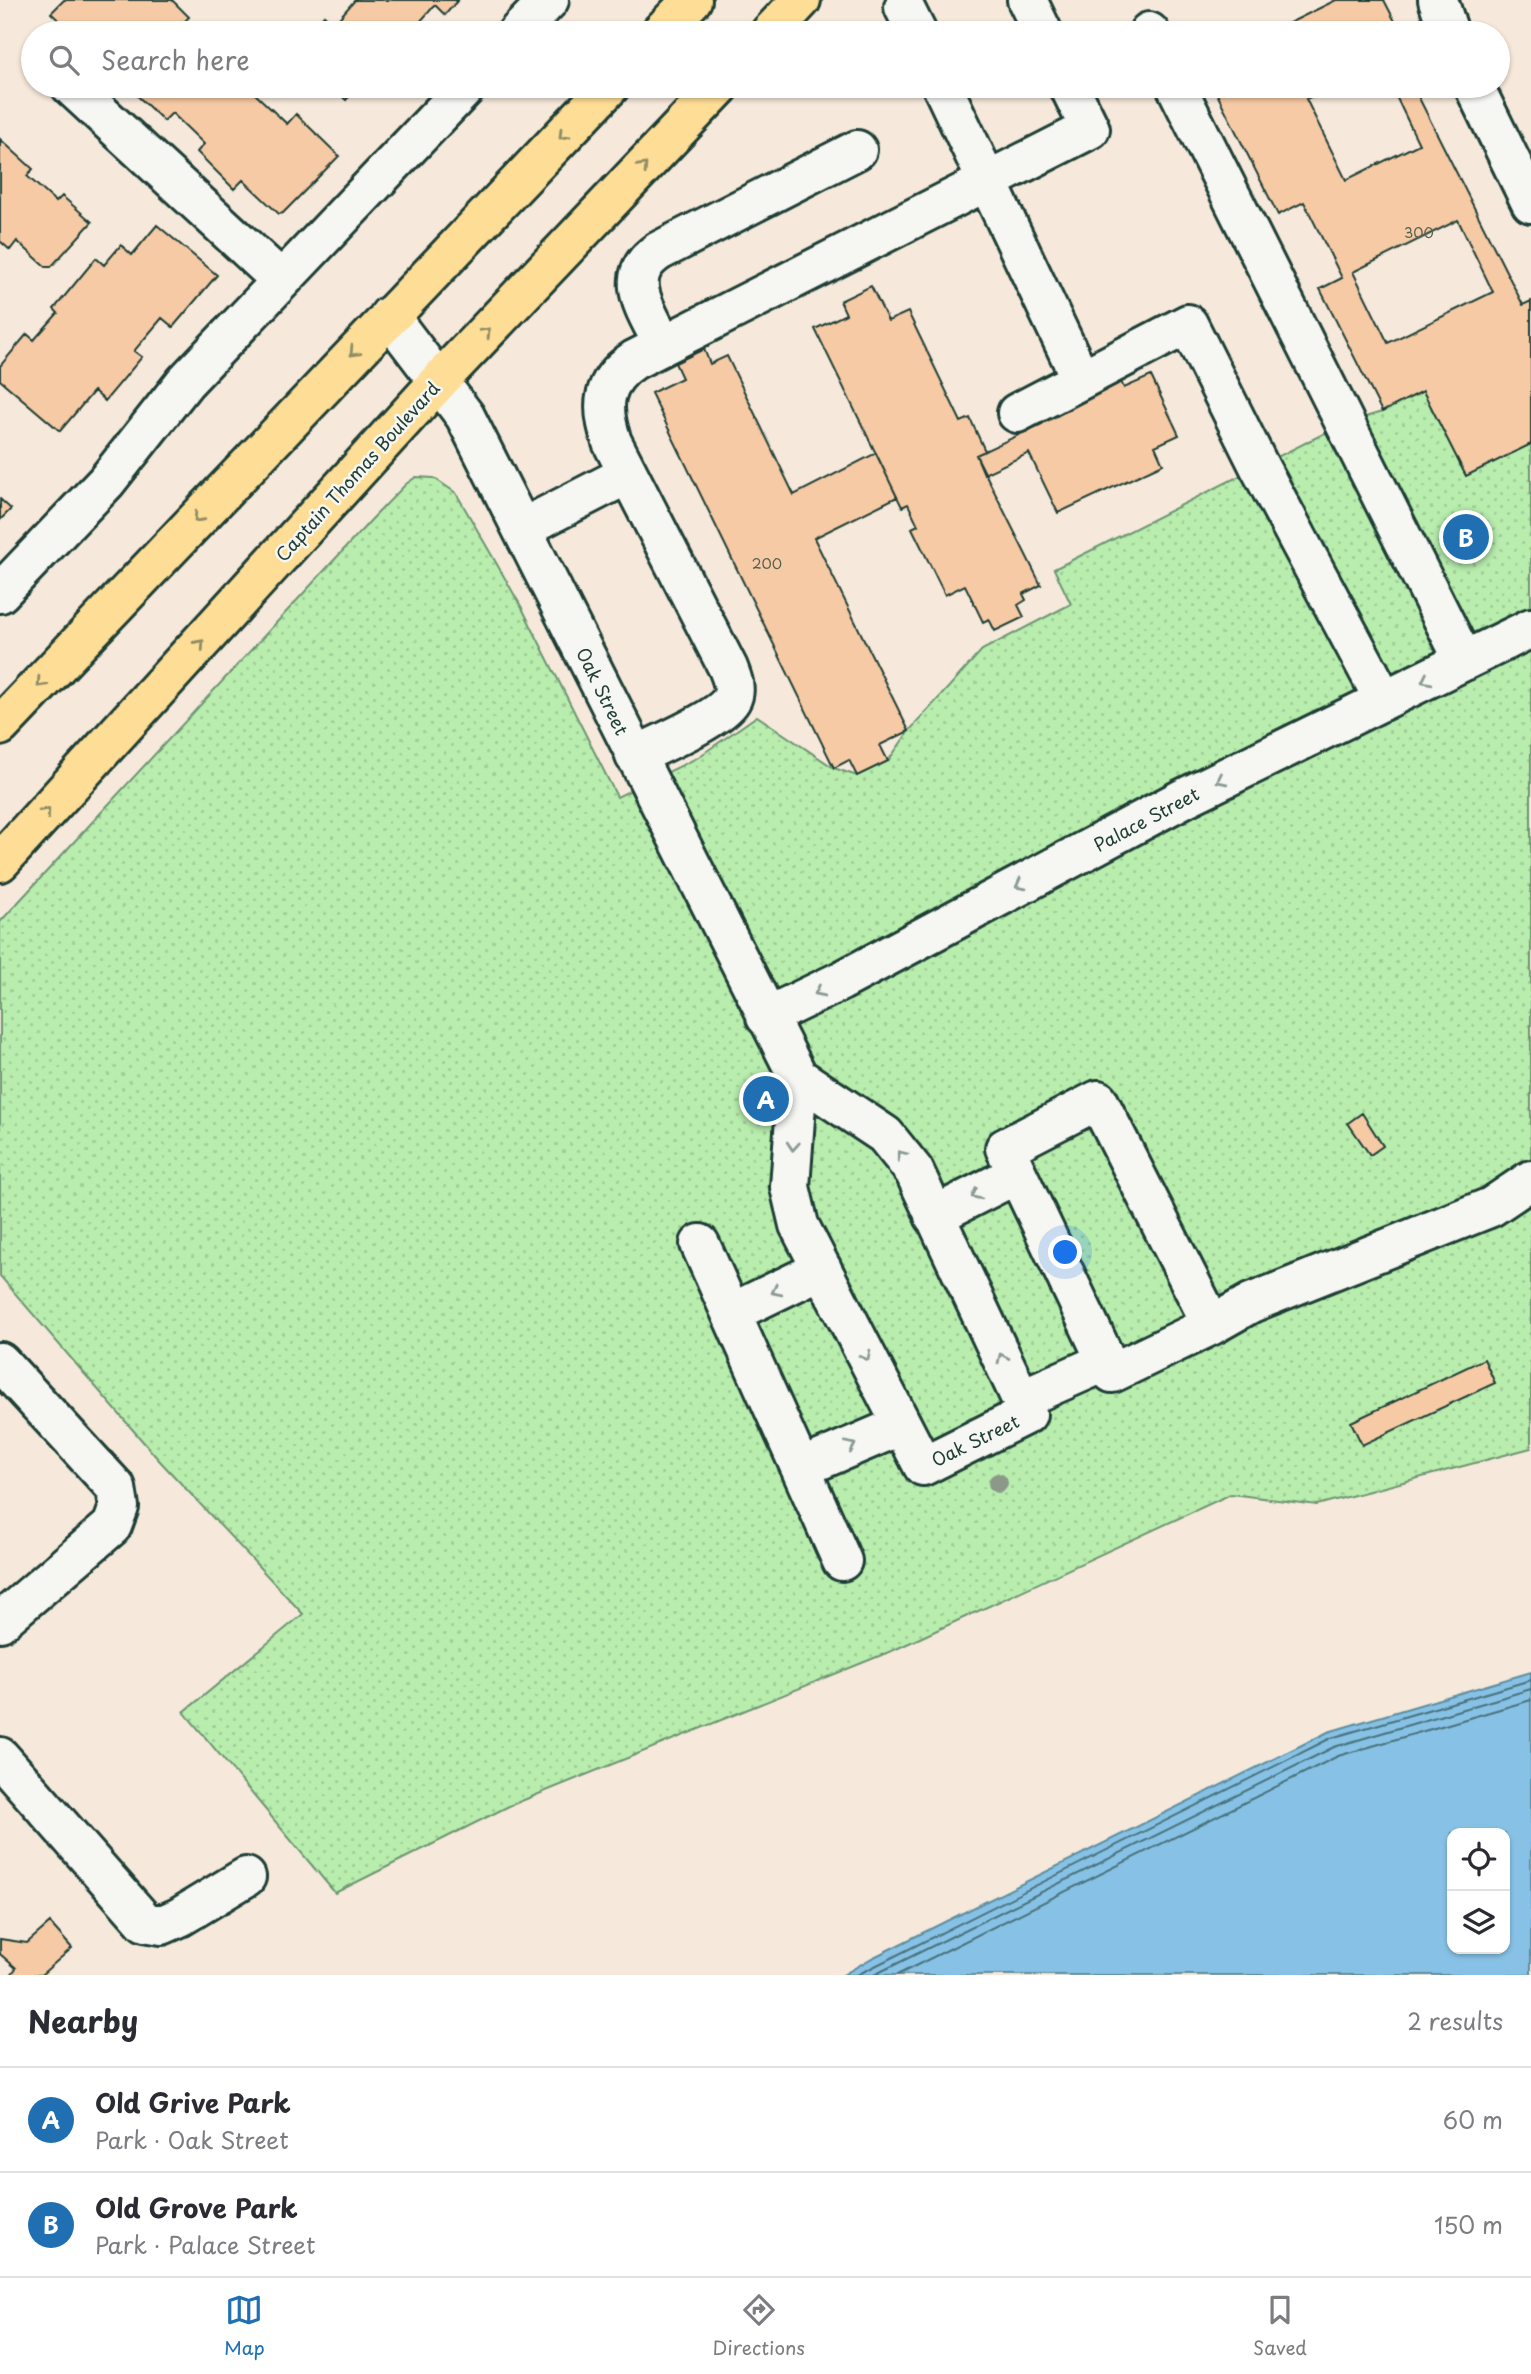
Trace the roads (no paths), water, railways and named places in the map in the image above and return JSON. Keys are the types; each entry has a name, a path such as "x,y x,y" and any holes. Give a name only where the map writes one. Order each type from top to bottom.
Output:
{"main road":[{"path":"672,21 692,0"},
{"path":"781,21 801,0"},
{"path":"0,726 598,98"},
{"name":"Captain Thomas Boulevard","path":"0,862 439,381 709,98"}],"street":[{"path":"529,21 549,0"},
{"path":"1027,0 1037,21"},
{"path":"1438,0 1445,21"},
{"path":"84,98 281,280"},
{"path":"0,593 106,482 185,382 455,98"},
{"path":"948,98 1081,379"},
{"path":"635,756 721,711 732,699 734,692 728,668 608,430 605,418 609,384 622,368 663,345 1090,129 1075,98"},
{"path":"1182,98 1464,661"},
{"path":"1480,98 1531,204"},
{"path":"663,345 638,289 639,275 645,262 659,251 857,150"},
{"name":"Oak Street","path":"389,316 465,416 798,1077 885,1135 914,1171 1021,1399 1027,1414 923,1466 799,1225 790,1186 798,1077"},
{"path":"1017,413 1188,324 1259,466 1384,700"},
{"path":"523,528 628,474"},
{"name":"Palace Street","path":"766,1017 841,981 1184,798 1531,628"},
{"path":"1212,1325 1098,1100 1005,1149 1112,1373 1212,1325 1251,1303 1491,1208 1531,1180"},
{"path":"934,1216 1017,1174"},
{"path":"700,1244 842,1561"},
{"path":"731,1312 822,1269"},
{"path":"1021,1399 1107,1361"},
{"path":"0,1362 116,1488 118,1507 112,1525 0,1622"},
{"path":"800,1468 902,1425"},
{"path":"0,1757 145,1922 162,1925 180,1917 246,1877"}],"water":[{"path":"1531,1672 1531,1975 843,1975 872,1958 1328,1732"}],"place":[{"name":"Old Grove Park","path":"1466,537"},
{"name":"Old Grive Park","path":"766,1099"}]}
